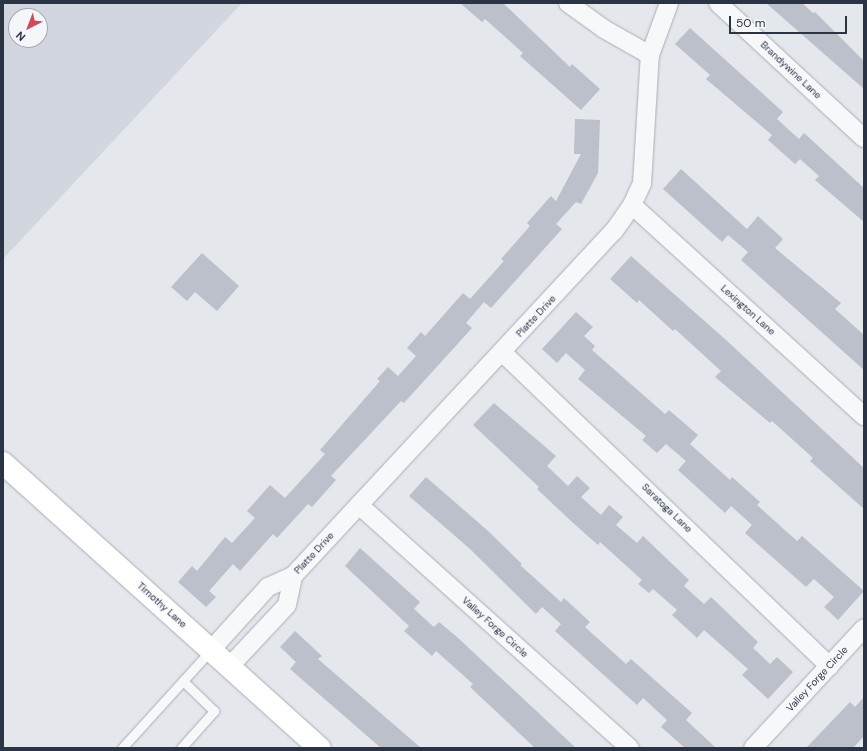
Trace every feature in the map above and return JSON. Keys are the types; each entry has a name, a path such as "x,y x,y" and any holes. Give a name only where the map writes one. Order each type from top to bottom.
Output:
{"street":[{"path":"568,3 604,29 650,56"},
{"name":"Platte Drive","path":"211,650 268,587 293,576 614,231 632,205 642,184 650,56 669,3"},
{"name":"Brandywine Lane","path":"718,3 864,138"},
{"name":"Lexington Lane","path":"632,205 864,416"},
{"name":"Saratoga Lane","path":"502,352 830,666"},
{"name":"Timothy Lane","path":"3,463 320,748"},
{"name":"Valley Forge Circle","path":"359,505 630,748"},
{"name":"Platte Drive","path":"230,666 287,604 293,576"},
{"name":"Valley Forge Circle","path":"752,748 864,628"}],"lane":[{"path":"122,748 211,650"},
{"path":"181,748 214,711 183,681"}],"shaded area":[{"path":"3,3 242,3 3,259"}],"building":[{"path":"460,3 503,3 570,67 572,64 600,89 581,110 520,56 523,53 485,19 482,22"},
{"path":"766,3 802,3 813,13 815,12 864,61 864,89"},
{"path":"690,28 783,112 777,119 799,139 804,133 864,188 864,222 815,180 819,176 800,159 795,164 768,140 772,135 706,79 710,75 675,44"},
{"path":"575,119 600,120 598,173 581,204 576,202 556,224 562,229 491,308 484,302 466,323 472,328 404,403 401,401 331,476 336,480 312,507 308,504 277,538 273,534 240,571 233,564 209,591 216,597 206,607 178,582 192,566 197,571 225,537 232,543 255,518 247,511 270,485 285,498 325,454 320,450 380,381 377,379 388,367 398,376 416,356 407,348 421,332 425,336 463,293 470,299 504,261 501,259 530,226 527,223 551,196 556,201 581,154 574,154"},
{"path":"681,169 747,229 758,216 783,239 775,248 841,303 835,309 864,335 864,370 741,260 748,252 728,235 722,242 663,189"},
{"path":"202,253 239,286 217,311 195,292 187,301 171,287"},
{"path":"631,256 726,340 864,468 864,509 810,461 813,458 772,421 770,423 715,377 721,371 675,329 673,331 639,300 637,303 610,279"},
{"path":"576,312 593,327 584,336 595,346 592,350 665,414 669,410 698,435 690,444 730,480 732,477 760,502 757,505 797,541 802,536 864,591 838,620 824,607 834,597 814,579 806,587 745,533 752,525 731,506 725,513 678,470 686,461 666,444 657,453 642,440 646,436 578,379 585,370 566,353 557,363 542,349"},
{"path":"494,403 556,456 547,466 568,486 577,476 590,488 581,497 601,515 609,505 623,517 616,525 637,543 643,536 689,580 684,586 704,604 711,597 758,642 753,648 770,664 777,657 793,672 768,699 742,675 748,669 704,630 697,638 672,615 677,610 653,589 649,593 638,584 642,580 600,542 598,545 571,521 537,489 539,487 473,425"},
{"path":"426,477 487,530 522,564 520,565 561,602 564,598 590,622 585,627 626,664 631,659 692,713 686,720 716,748 685,748 661,727 667,720 643,698 637,705 555,631 561,624 542,607 536,614 470,549 409,496"},
{"path":"360,548 420,602 414,609 434,627 439,622 457,637 576,748 535,748 470,687 473,684 436,651 432,656 404,631 409,626 345,566"},
{"path":"295,631 322,656 318,659 421,748 381,748 290,669 296,662 280,647"},
{"path":"864,697 864,736 853,748 806,748 850,702 855,707"}]}
